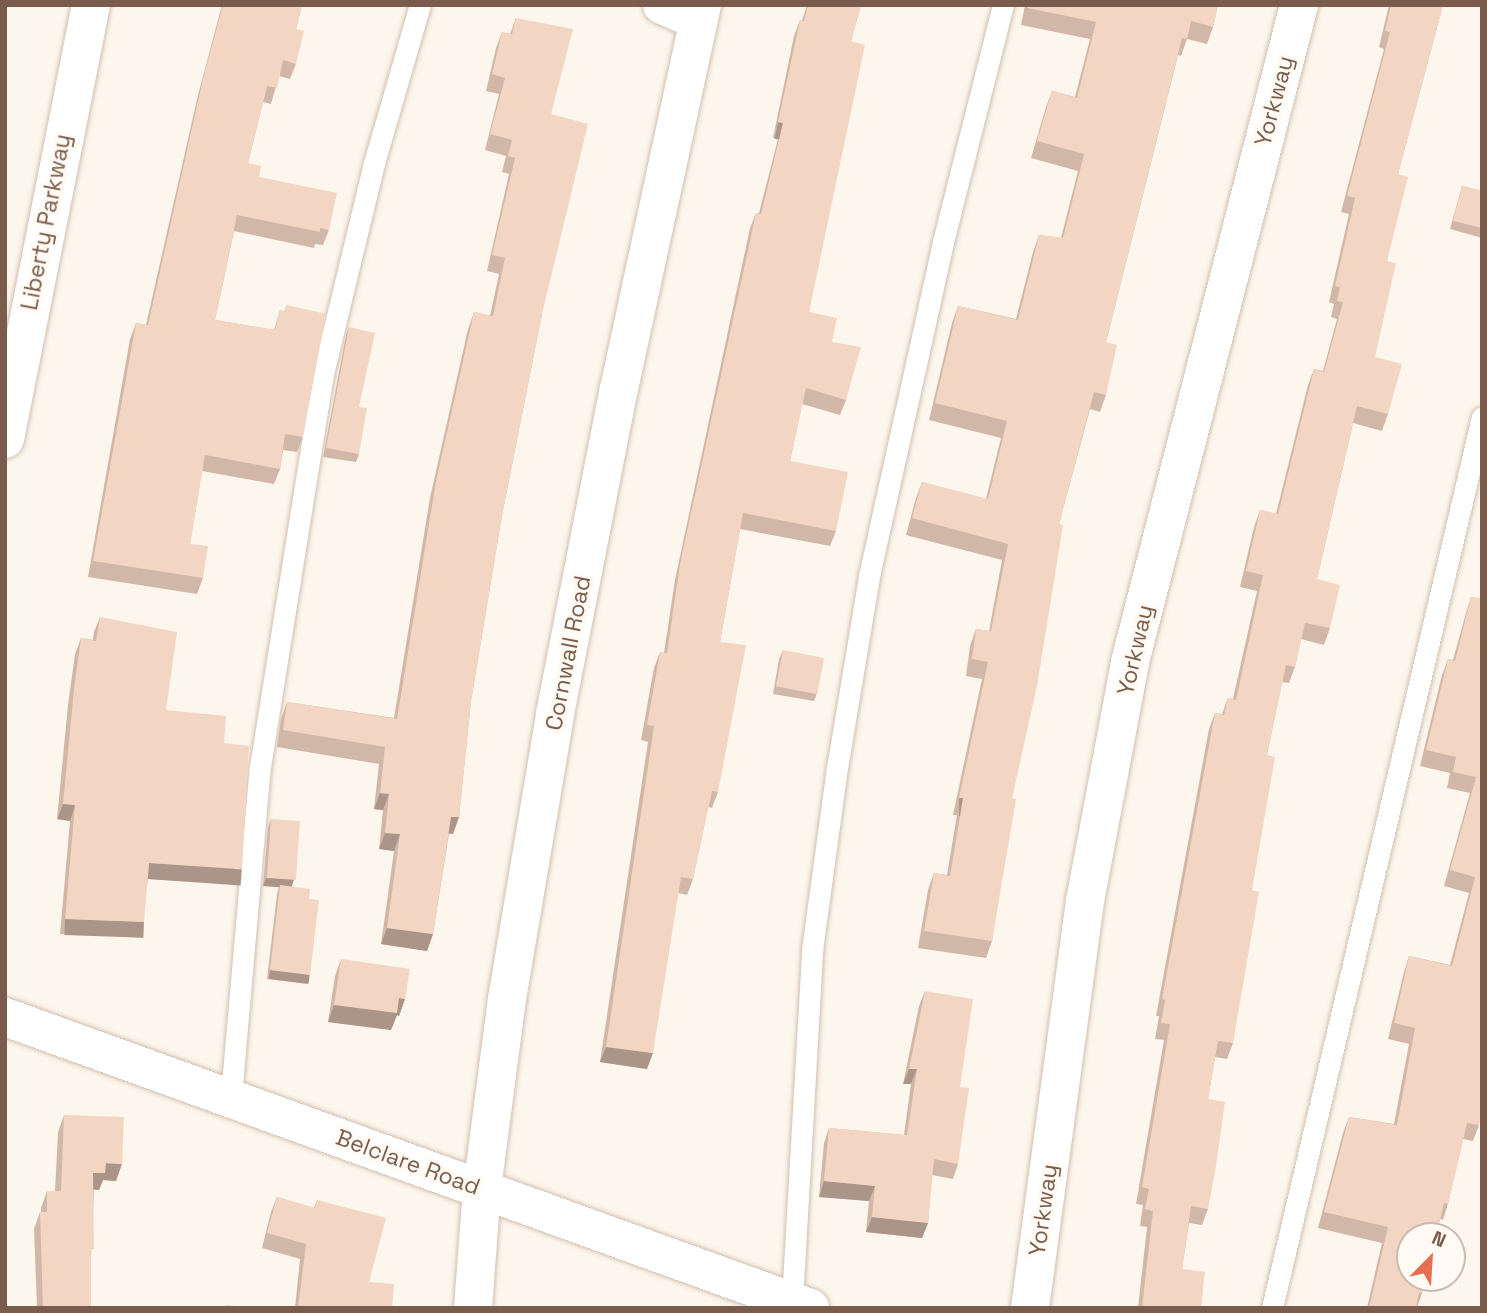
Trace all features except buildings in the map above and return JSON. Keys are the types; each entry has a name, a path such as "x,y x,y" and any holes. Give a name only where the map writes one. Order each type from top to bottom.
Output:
{"street":[{"path":"662,5 700,13"},
{"name":"Yorkway","path":"1030,1308 1085,901 1130,662 1299,5"},
{"name":"Liberty Parkway","path":"5,439 87,12"},
{"name":"Cornwall Road","path":"473,1308 482,1189 507,999 555,714 700,13"},
{"name":"Belclare Road","path":"5,1017 231,1096 801,1305"}],"lane":[{"path":"231,1096 260,767 322,378 374,163 420,5"},
{"path":"801,1305 812,950 837,768 878,536 943,242 1003,5"},
{"path":"1272,1308 1482,417"}]}
